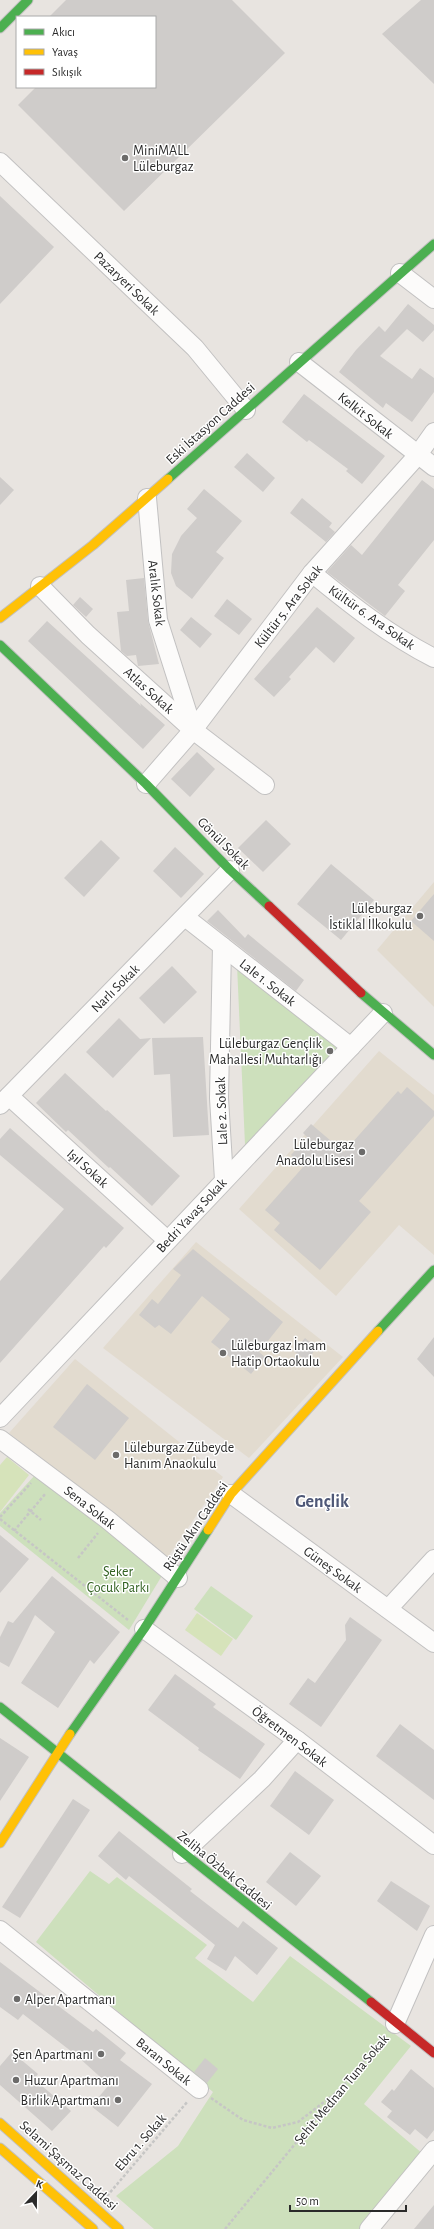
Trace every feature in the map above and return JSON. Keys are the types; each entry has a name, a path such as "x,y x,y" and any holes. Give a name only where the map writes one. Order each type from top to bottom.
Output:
{"street":[{"path":"0,28 28,0"},
{"name":"Pazaryeri Sokak","path":"0,162 196,348 246,410"},
{"name":"Eski İstasyon Caddesi","path":"0,618 93,545 434,244"},
{"path":"400,273 434,299"},
{"name":"Kelkit Sokak","path":"299,362 417,456 434,467"},
{"name":"Kültür 5. Ara Sokak","path":"146,784 193,730 312,573 417,456 434,432"},
{"name":"Aralık Sokak","path":"147,498 158,620 193,730"},
{"name":"Kültür 6. Ara Sokak","path":"312,573 355,608 406,644 434,658"},
{"name":"Atlas Sokak","path":"40,586 88,635 193,730 265,785"},
{"name":"Gönül Sokak","path":"0,646 146,784 230,870 384,1013 434,1055"},
{"name":"Narlı Sokak","path":"5,1101 230,870"},
{"name":"Lale 1. Sokak","path":"185,917 351,1047"},
{"name":"Lale 2. Sokak","path":"222,946 219,1098 224,1180"},
{"name":"Bedri Yavaş Sokak","path":"0,1418 167,1240 384,1013"},
{"name":"Işıl Sokak","path":"5,1101 167,1240"},
{"name":"Rüştü Akın Caddesi","path":"0,1843 56,1754 178,1578 232,1494 434,1270"},
{"name":"Sena Sokak","path":"0,1439 103,1527 178,1578"},
{"name":"Güneş Sokak","path":"232,1494 434,1643"},
{"path":"388,1609 434,1559"},
{"name":"Öğretmen Sokak","path":"144,1628 297,1740 434,1845"},
{"name":"Zeliha Özbek Caddesi","path":"0,1708 395,2024 434,2053"},
{"path":"182,1854 262,1779 297,1740"},
{"name":"Baran Sokak","path":"0,1930 199,2089"},
{"name":"Şehit Mednan Tuna Sokak","path":"395,2024 434,1935"},
{"name":"Selami Şaşmaz Caddesi","path":"0,2123 120,2229"},
{"path":"0,2148 92,2229"},
{"path":"369,2229 434,2150"}],"path":[{"path":"37,1485 32,1482 0,1518 14,1531 127,1621 131,1615"},
{"path":"42,1489 52,1497"},
{"path":"14,1531 29,1510 46,1493"},
{"path":"29,1510 41,1520"},
{"path":"92,1529 103,1527"},
{"path":"103,1527 103,1538"},
{"path":"78,1558 103,1527"},
{"name":"Şehit Mednan Tuna Sokak","path":"225,2229 395,2024"},
{"name":"Baran Sokak","path":"199,2089 243,2120 272,2128 298,2122 341,2089"},
{"name":"Ebru 1. Sokak","path":"96,2208 199,2089"}],"shaded area":[{"name":"Lüleburgaz İstiklal İlkokulu","path":"434,882 434,1007 377,950"},
{"name":"Lüleburgaz Anadolu Lisesi","path":"379,1051 434,1095 434,1255 399,1225 336,1296 239,1209"},
{"name":"Lüleburgaz İmam Hatip Ortaokulu","path":"196,1242 343,1357 249,1458 103,1348"},
{"name":"Lüleburgaz Zübeyde Hanım Anaokulu","path":"75,1359 223,1477 167,1558 9,1433"}],"green space":[{"path":"237,965 344,1047 245,1145"},
{"path":"7,1457 29,1475 0,1512 0,1465"},
{"name":"Şeker Çocuk Parkı","path":"36,1474 163,1574 129,1630 0,1526 0,1513"},
{"path":"211,1586 253,1616 236,1640 194,1609"},
{"path":"197,1613 233,1639 221,1656 185,1630"},
{"path":"90,1871 109,1884 117,1877 207,1945 195,1958 253,2002 290,1956 411,2046 364,2104 423,2154 360,2229 154,2229 116,2196 178,2146 213,2092 36,1942"}],"building":[{"name":"MiniMALL Lüleburgaz","path":"66,0 232,0 285,53 124,211 18,105 35,88 156,88 156,16 50,16"},
{"path":"421,0 434,0 434,84 382,34"},
{"path":"0,196 54,247 0,304"},
{"path":"408,304 434,325 434,330 423,342 407,329 380,356 412,379 420,368 434,378 434,392 412,422 386,403 383,408 339,372 356,350 379,326 385,332"},
{"path":"304,394 385,456 362,484 346,471 348,469 309,440 307,442 282,422"},
{"path":"247,453 275,478 263,492 234,467"},
{"path":"0,477 14,490 0,505"},
{"path":"422,480 434,489 434,540 398,585 405,591 385,616 327,572 351,545 362,555"},
{"path":"204,489 242,521 216,552 224,558 192,599 176,586 171,573 172,554 181,536 197,518 187,509"},
{"path":"302,498 332,523 329,527 335,532 326,542 290,513"},
{"path":"144,578 148,621 159,664 138,666 136,655 127,656 121,651 117,612 129,611 126,580"},
{"path":"80,597 93,609 86,617 73,605"},
{"path":"227,599 252,619 239,635 214,616"},
{"path":"317,607 355,638 334,663 316,647 289,677 291,679 274,697 254,679"},
{"path":"191,617 212,634 200,648 180,630"},
{"path":"47,621 141,706 140,703 165,725 143,749 28,641"},
{"path":"197,752 215,769 190,797 171,779"},
{"path":"266,820 291,844 263,872 238,848"},
{"path":"101,840 120,858 84,897 64,878"},
{"path":"175,847 204,874 181,898 153,871"},
{"path":"331,864 374,900 341,940 297,904"},
{"path":"434,894 434,941 411,921"},
{"path":"218,910 245,938 248,934 304,980 296,991 207,921"},
{"path":"172,966 197,992 164,1024 139,998"},
{"path":"119,1018 140,1039 151,1038 113,1078 86,1052"},
{"path":"203,1037 209,1135 173,1137 170,1074 154,1075 152,1038"},
{"path":"65,1073 180,1176 152,1206 68,1130 66,1132 36,1103"},
{"path":"407,1087 434,1111 434,1116 359,1201 371,1212 320,1270 274,1230 280,1223 265,1210 304,1166 291,1155 307,1137 303,1133 311,1124 344,1152 398,1091 401,1094"},
{"path":"10,1128 124,1228 106,1248 104,1246 0,1363 0,1281 64,1209 0,1155 0,1139"},
{"path":"193,1249 283,1322 259,1352 265,1357 251,1374 211,1342 230,1319 202,1296 171,1334 159,1325 155,1328 139,1315 152,1299 158,1304 181,1275 173,1269"},
{"path":"434,1337 434,1377 417,1359"},
{"path":"305,1338 317,1348 306,1361 294,1351"},
{"path":"87,1384 129,1418 95,1460 53,1427"},
{"path":"0,1535 29,1559 0,1593"},
{"path":"52,1576 120,1632 94,1664 90,1660 58,1708 21,1683 55,1632 35,1615 9,1667 0,1662 0,1637 8,1621 13,1623"},
{"path":"350,1617 382,1640 321,1727 289,1704 308,1678 315,1683 346,1640 345,1625"},
{"path":"175,1674 216,1704 213,1707 265,1744 240,1779 198,1750 199,1748 148,1710"},
{"path":"400,1724 434,1750 434,1800 376,1756"},
{"path":"0,1738 29,1757 0,1801"},
{"path":"295,1771 334,1800 309,1835 270,1806"},
{"path":"73,1799 90,1810 20,1918 2,1907"},
{"path":"119,1831 192,1889 190,1891 238,1928 243,1921 278,1948 257,1975 235,1956 226,1971 207,1959 215,1945 129,1876 126,1880 98,1856"},
{"path":"290,1852 321,1876 296,1906 266,1882"},
{"path":"391,1881 430,1906 417,1931 377,1901"},
{"path":"0,1962 93,2032 96,2029 126,2053 120,2060 152,2084 118,2127 91,2106 109,2085 76,2055 23,2014 18,2020 0,2007"},
{"path":"12,2052 38,2074 34,2079 71,2111 52,2131 0,2085 0,2066"},
{"path":"205,2058 218,2069 207,2083 194,2072"},
{"path":"411,2069 434,2088 434,2130 427,2139 415,2129 410,2135 387,2117 392,2111 381,2102 392,2089 394,2091"},
{"path":"434,2205 434,2229 414,2229"}],"traffic: fast":[{"path":"0,28 28,0"},
{"path":"168,479 434,244"},
{"path":"0,645 146,784 230,870 269,906"},
{"path":"361,993 434,1055"},
{"path":"378,1331 434,1270"},
{"path":"70,1734 144,1629 208,1530"},
{"path":"0,1707 371,2002"}],"traffic: slow":[{"path":"0,618 93,545 168,479"},
{"path":"208,1530 231,1494 378,1331"},
{"path":"0,1843 70,1734"},
{"path":"0,2123 119,2229"},
{"path":"0,2148 93,2229"}],"traffic: jam":[{"path":"269,906 361,993"},
{"path":"371,2002 434,2053"}],"place":[{"name":"MiniMALL Lüleburgaz","path":"125,158"},
{"name":"Lüleburgaz İstiklal İlkokulu","path":"420,916"},
{"name":"Lüleburgaz Gençlik Mahallesi Muhtarlığı","path":"330,1051"},
{"name":"Lüleburgaz Anadolu Lisesi","path":"362,1152"},
{"name":"Lüleburgaz İmam Hatip Ortaokulu","path":"223,1353"},
{"name":"Lüleburgaz Zübeyde Hanım Anaokulu","path":"116,1455"},
{"name":"Alper Apartmanı","path":"17,1999"},
{"name":"Şen Apartmanı","path":"101,2054"},
{"name":"Huzur Apartmanı","path":"16,2080"},
{"name":"Birlik Apartmanı","path":"118,2100"}],"district":[{"name":"Gençlik","path":"322,1501"}]}
